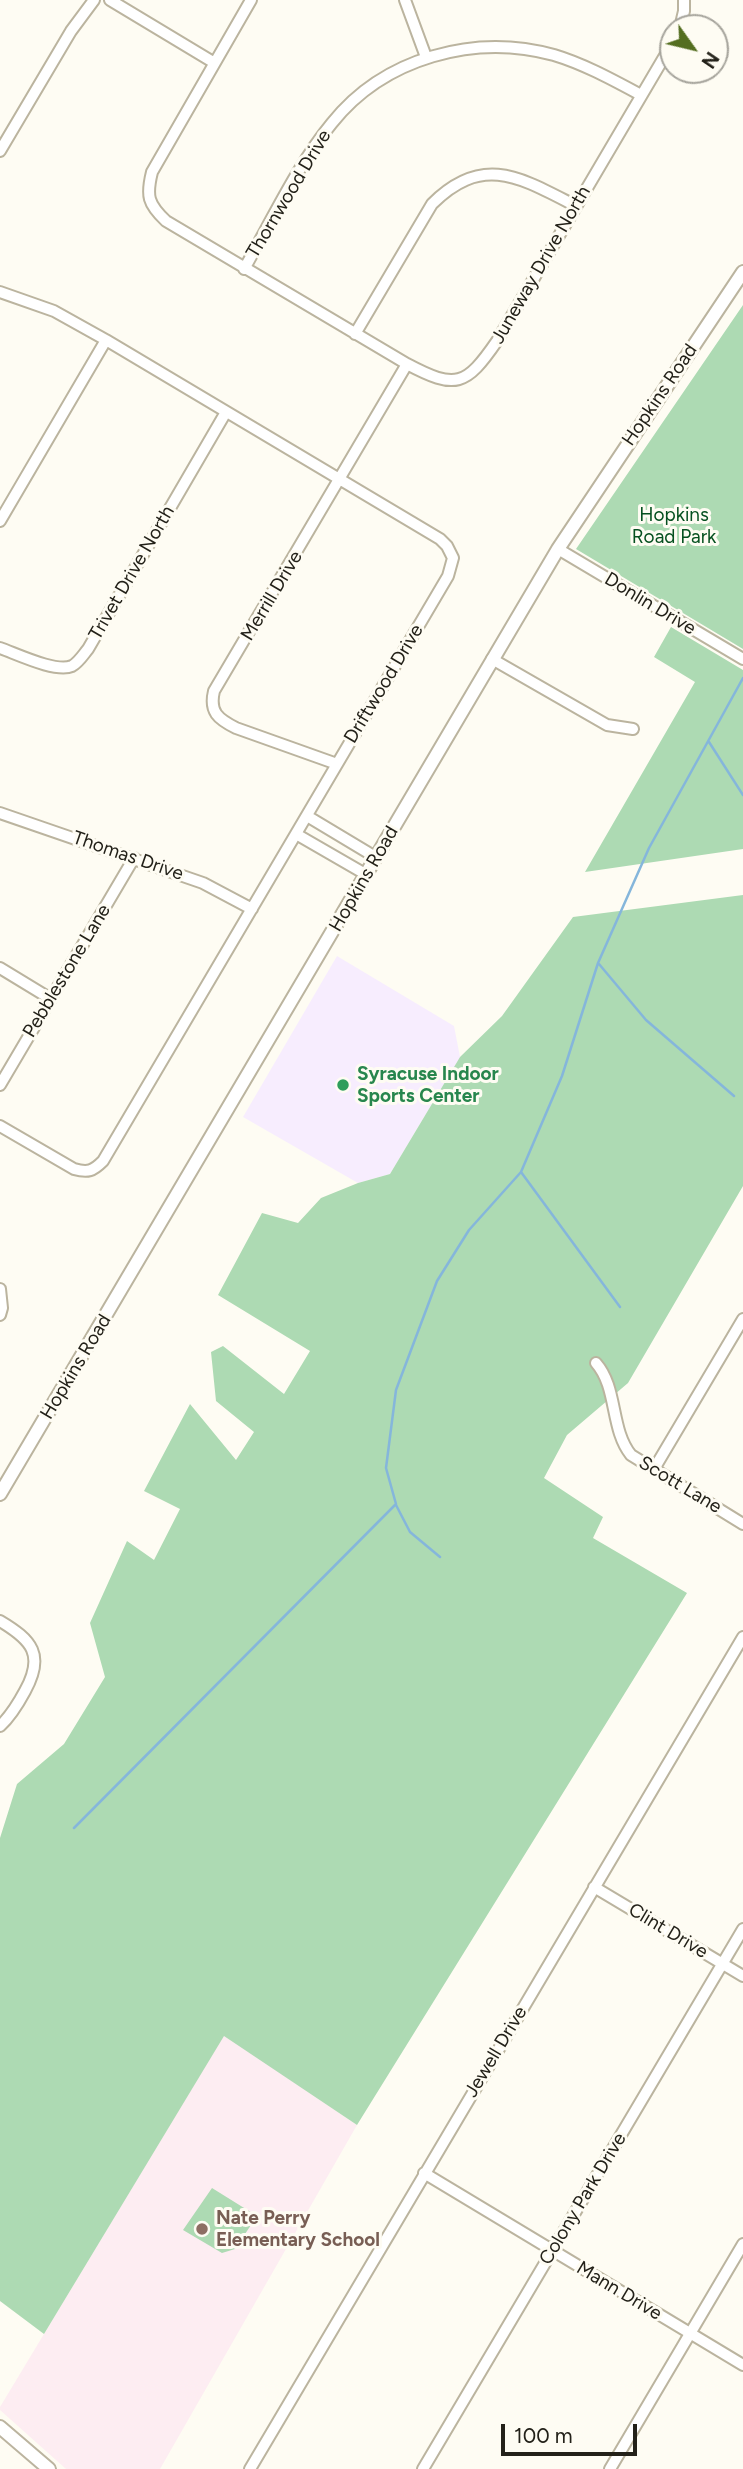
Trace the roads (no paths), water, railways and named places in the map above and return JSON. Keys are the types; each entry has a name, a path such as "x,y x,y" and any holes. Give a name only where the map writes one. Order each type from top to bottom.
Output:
{"street":[{"path":"0,151 71,31 94,0"},
{"path":"110,0 213,62 251,0"},
{"path":"405,0 426,57"},
{"name":"Thornwood Drive","path":"244,269 305,163 332,122 374,83 426,57 471,48 527,49 590,69 641,95"},
{"name":"Juneway Drive North","path":"213,62 156,164 148,190 155,211 166,221 244,269 355,334 434,379 447,381 462,379 474,372 497,341 659,65"},
{"path":"355,334 432,204 460,180 490,174 510,177 530,183 576,206"},
{"name":"Hopkins Road","path":"0,1494 558,549 743,272"},
{"name":"Driftwood Drive","path":"0,292 54,311 106,341 440,539 453,558 448,576 103,1161 94,1170 86,1172 74,1169 0,1126"},
{"path":"0,521 106,341"},
{"name":"Merrill Drive","path":"337,764 236,728 221,720 214,712 212,702 214,691 407,364"},
{"name":"Trivet Drive North","path":"0,648 51,666 64,668 78,662 226,412"},
{"name":"Donlin Drive","path":"558,549 743,659"},
{"path":"492,659 607,725 633,729"},
{"name":"Thomas Drive","path":"0,813 204,883 252,909"},
{"path":"307,816 377,858"},
{"path":"296,834 367,875"},
{"name":"Pebblestone Lane","path":"0,1085 134,858"},
{"path":"0,968 51,999"},
{"path":"0,1289 0,1315"},
{"path":"654,1469 743,1319"},
{"name":"Scott Lane","path":"596,1363 604,1373 625,1448 631,1455 743,1524"},
{"path":"0,1621 27,1640 36,1660 32,1680 15,1709 0,1726"},
{"name":"Jewell Drive","path":"250,2469 743,1637"},
{"name":"Clint Drive","path":"594,1887 743,1976"},
{"name":"Colony Park Drive","path":"423,2469 743,1929"},
{"name":"Mann Drive","path":"424,2173 743,2365"},
{"path":"610,2469 743,2244"},
{"path":"0,2427 49,2469"}],"waterway":[{"path":"74,1828 396,1504 386,1468 396,1390 437,1281 469,1230 521,1172 562,1076 598,963 649,848 743,678"},
{"path":"709,742 743,795"},
{"path":"599,964 646,1020 734,1096"},
{"path":"521,1172 620,1307"},
{"path":"396,1505 410,1532 440,1557"}],"place":[{"name":"Syracuse Indoor Sports Center","path":"343,1085"},
{"name":"Nate Perry Elementary School","path":"202,2229"}],"park label":[{"name":"Hopkins Road Park","path":"674,526"}]}
